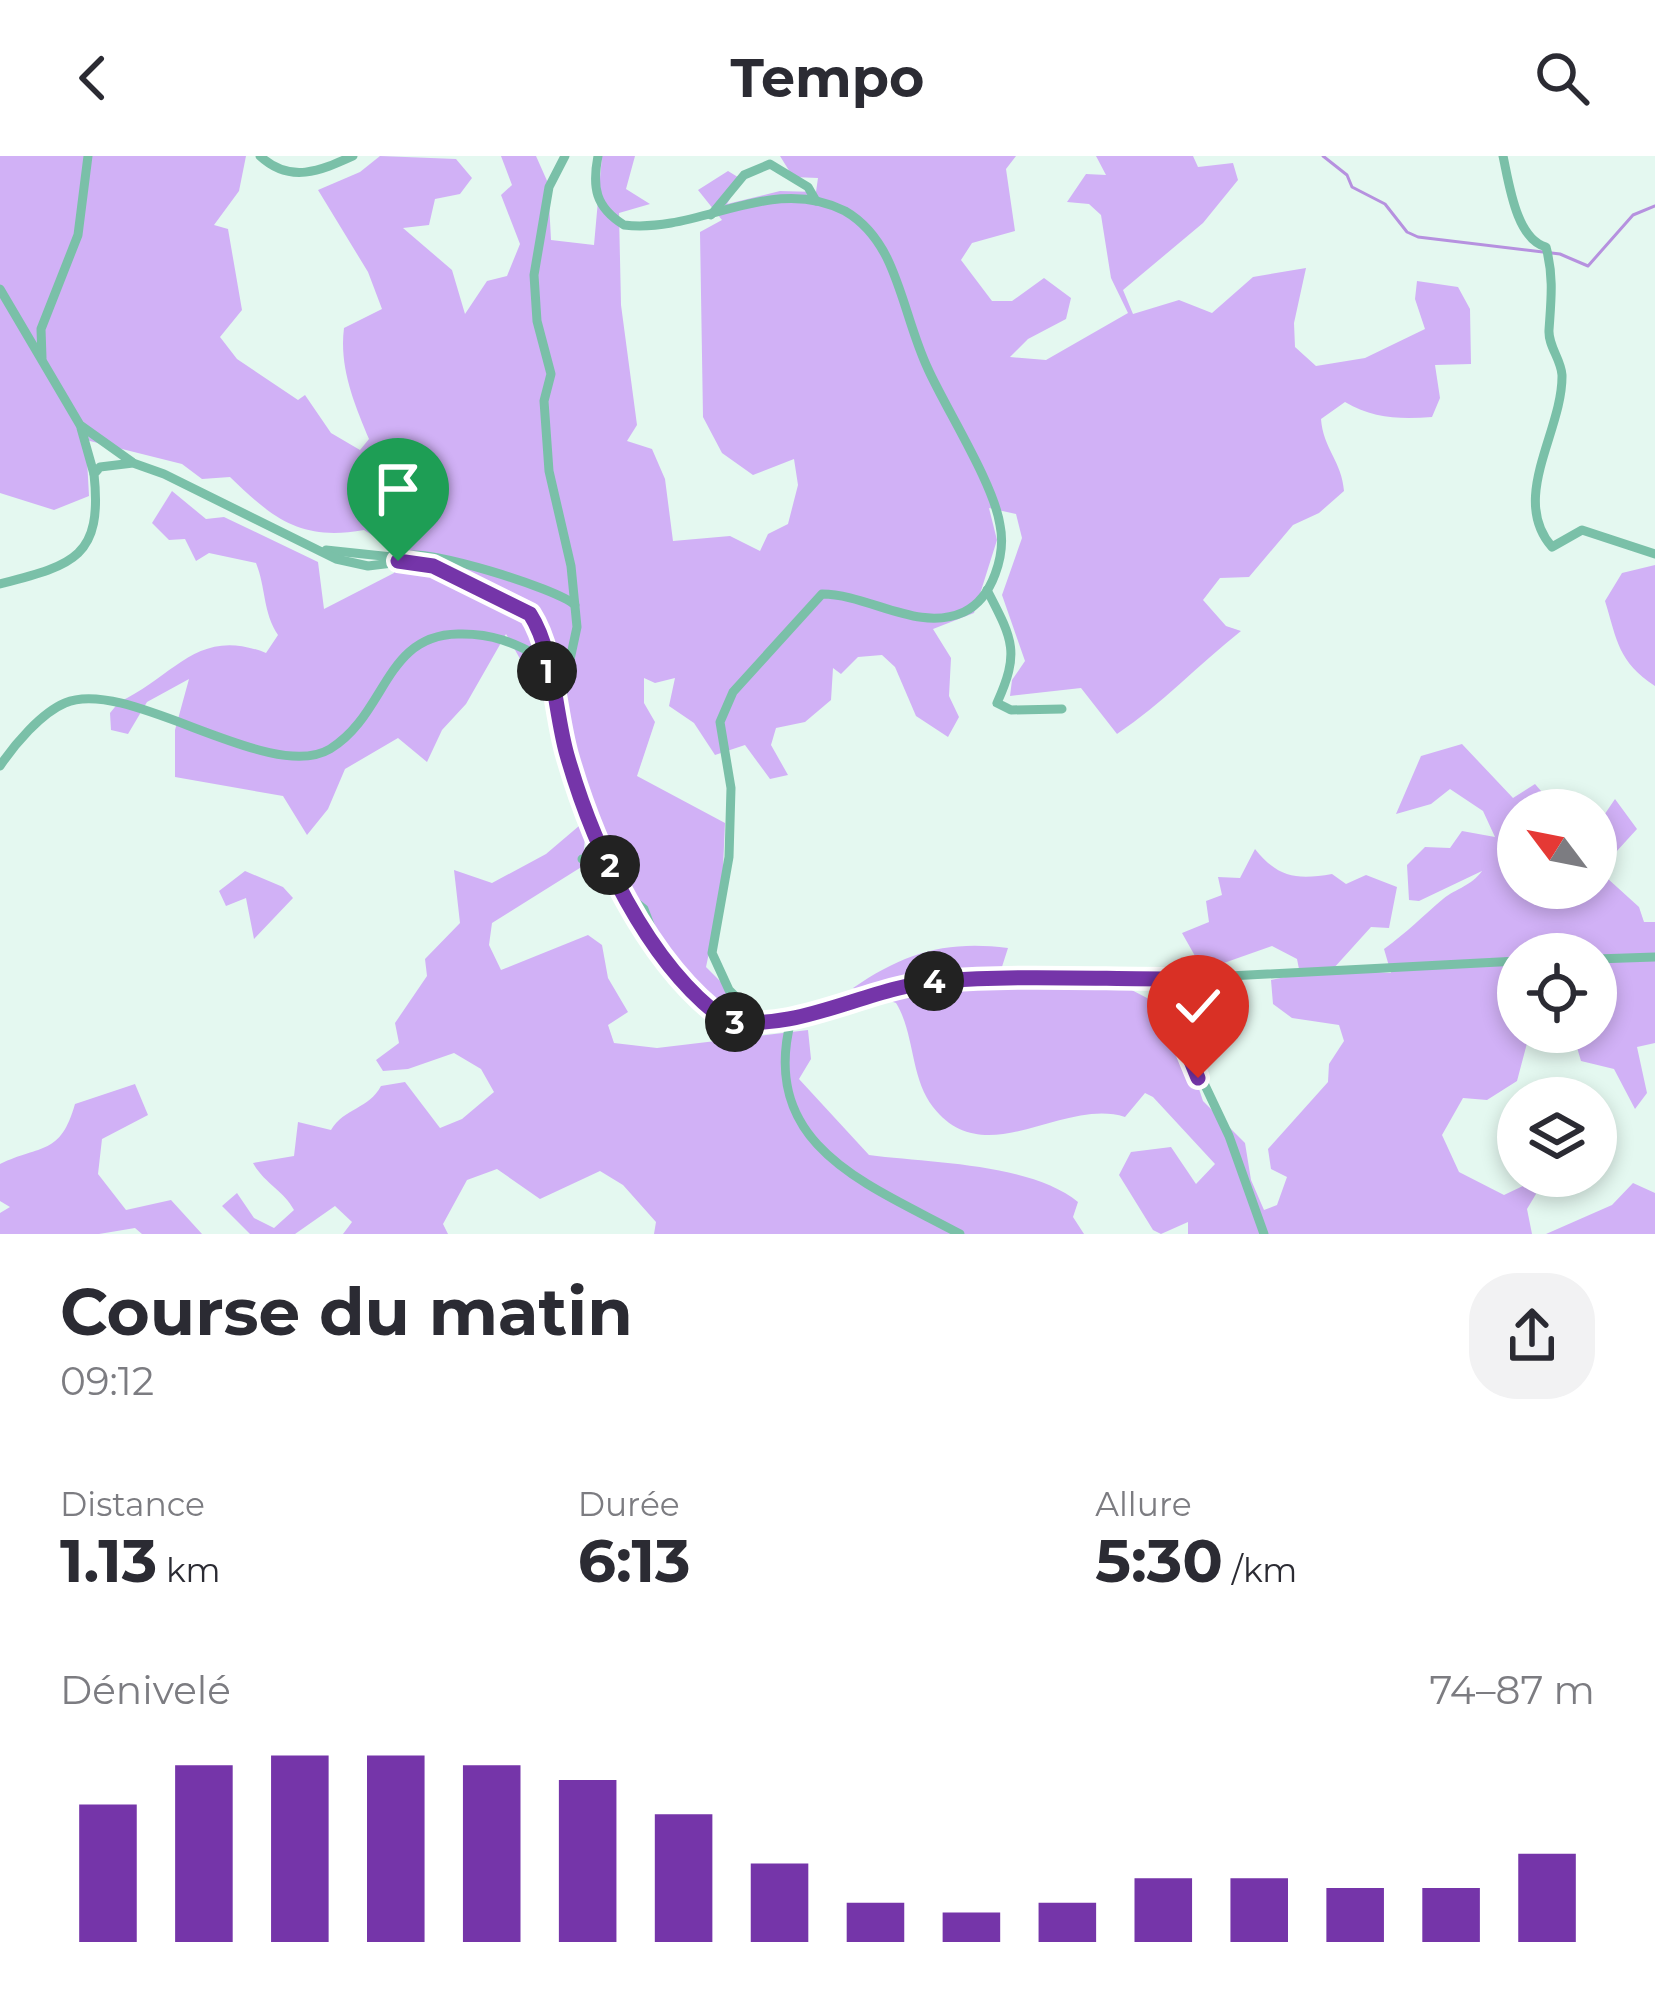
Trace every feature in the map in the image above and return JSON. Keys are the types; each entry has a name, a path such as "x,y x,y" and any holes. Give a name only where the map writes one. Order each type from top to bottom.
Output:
{"street":[{"path":"42,358 41,329 78,235 88,156"},
{"path":"260,156 277,169 304,174 352,156"},
{"path":"560,706 573,662 575,604 572,566 548,471 544,401 550,374 537,321 533,275 549,187 566,156"},
{"path":"598,156 593,188 605,211 624,225 656,226 776,197 816,201 866,225 887,258 926,364 1000,521 1000,551 988,590 961,614 938,618 823,594 724,704 720,730 731,788 729,857 712,953 721,979 746,1008 759,1017 791,1020"},
{"path":"1503,156 1521,219 1532,240 1548,254 1553,276 1548,335 1562,374 1534,496 1537,522 1552,547 1582,530 1655,554"},
{"path":"711,215 744,175 770,164 808,187 816,201"},
{"path":"0,289 80,424 94,474 96,516 92,536 78,559 0,584"},
{"path":"80,424 134,463 355,564 427,552 489,575 538,582 575,604"},
{"path":"94,474 100,467 134,463"},
{"path":"406,557 530,614 560,706 566,752 636,921 725,1020 791,1020 854,998 937,981 1172,979 1497,962"},
{"path":"988,590 1006,627 1012,662 1011,679 997,703 1011,710 1062,709"},
{"path":"0,766 26,735 70,701 112,703 252,748 305,755 327,751 371,710 404,653 421,639 492,634 544,659"},
{"path":"583,859 624,891"},
{"path":"1617,959 1655,958"},
{"path":"1172,979 1175,1022 1229,1136 1264,1234"},
{"path":"791,1020 781,1058 787,1087 813,1143 886,1197 960,1234"}],"shaded area":[{"path":"0,156 246,156 239,191 214,225 228,229 242,310 220,337 237,359 298,400 305,395 331,433 360,450 369,439 346,371 344,328 382,309 368,272 318,190 360,172 380,156 456,159 472,178 460,194 435,199 429,225 403,228 452,270 465,314 487,281 507,276 520,244 501,195 512,185 501,156 536,156 548,183 551,240 594,245 602,156 635,156 626,189 650,204 619,213 621,305 637,425 627,441 652,449 665,479 673,541 730,536 760,551 768,534 788,524 798,485 794,459 753,475 722,453 703,417 700,232 722,220 698,190 728,171 741,179 727,204 780,191 816,192 818,178 793,177 780,156 1016,156 1006,169 1015,231 972,243 961,260 992,301 1012,301 1044,278 1071,298 1066,319 1028,339 1010,357 1046,360 1128,313 1111,278 1101,215 1089,204 1067,202 1086,174 1106,175 1096,156 1193,156 1198,167 1233,163 1238,180 1203,223 1123,290 1133,314 1179,300 1212,313 1253,277 1306,268 1294,323 1295,347 1316,366 1365,358 1425,329 1415,299 1417,281 1458,287 1470,309 1471,364 1435,365 1440,398 1432,417 1387,417 1345,402 1321,419 1344,491 1319,513 1293,525 1249,577 1220,578 1203,600 1226,626 1241,631 1117,734 1081,688 1010,696 1012,680 1025,661 1002,595 1022,538 1016,514 989,508 997,540 974,613 933,629 951,658 949,696 959,717 948,737 916,716 895,667 882,655 858,657 841,674 833,668 831,700 805,722 776,728 771,745 788,775 770,779 745,745 715,755 694,723 669,706 675,678 655,683 644,678 644,703 655,722 637,776 725,823 722,891 706,967 736,997 744,1018 716,1010 644,916 555,721 506,634 466,704 442,730 427,762 398,738 345,769 328,809 307,835 283,796 175,777 175,730 189,679 147,702 128,734 111,730 110,713 119,702 188,657 222,645 266,653 278,635 256,563 209,553 196,561 185,539 169,540 152,523 172,491 206,519 224,517 318,562 324,609 394,573 396,550 364,530 323,532 290,524 230,477 202,479 182,464 86,440 89,496 54,510 0,493"},
{"path":"1655,565 1655,686 1626,659 1605,601 1622,573"},
{"path":"1462,744 1504,789 1497,789 1497,909 1617,909 1617,887 1639,907 1644,922 1655,922 1655,1043 1637,1047 1647,1093 1635,1109 1614,1069 1581,1061 1579,1053 1617,1053 1617,933 1497,933 1497,1053 1524,1053 1518,1077 1497,1077 1497,1094 1487,1100 1463,1098 1442,1135 1459,1172 1497,1191 1497,1197 1534,1197 1527,1209 1532,1234 1188,1234 1188,1222 1161,1234 1153,1230 1119,1175 1131,1152 1171,1147 1196,1184 1215,1164 1153,1097 1145,1093 1125,1117 1076,1116 1025,1130 976,1134 954,1126 933,1107 896,1003 853,988 926,952 986,946 1008,948 1000,973 1040,982 1122,985 1149,999 1167,993 1203,1101 1245,1143 1251,1180 1264,1210 1277,1205 1287,1177 1271,1169 1268,1149 1328,1082 1329,1064 1344,1041 1339,1025 1292,1018 1273,1004 1271,980 1300,974 1297,959 1272,946 1221,964 1195,956 1182,933 1209,922 1206,901 1222,895 1218,877 1240,878 1255,849 1289,875 1332,874 1346,884 1366,875 1397,887 1389,928 1371,927 1333,969 1391,973 1384,949 1482,871 1419,901 1409,900 1407,865 1425,847 1450,848 1462,831 1495,837 1483,811 1450,789 1431,804 1396,814 1421,756"},
{"path":"1617,802 1637,829 1617,851"},
{"path":"586,820 583,866 492,923 489,945 501,970 588,935 602,945 608,978 628,1012 608,1025 614,1043 657,1048 808,1030 811,1059 799,1079 869,1155 978,1167 1034,1179 1078,1202 1073,1217 1084,1234 654,1234 656,1222 623,1185 600,1171 540,1199 497,1169 467,1180 443,1224 448,1234 343,1234 352,1222 335,1206 295,1234 250,1234 222,1206 237,1193 254,1218 274,1228 294,1210 253,1163 294,1156 298,1122 331,1130 381,1086 405,1082 440,1128 462,1119 494,1092 481,1069 454,1053 408,1069 383,1071 376,1060 399,1043 395,1023 427,976 425,959 460,923 454,870 492,883 546,854"},
{"path":"245,871 283,887 293,898 254,939 246,898 226,906 219,891"},
{"path":"135,1084 148,1115 102,1139 98,1174 126,1210 171,1200 202,1234 142,1234 135,1228 99,1234 0,1234 0,1213 10,1207 0,1201 0,1164 56,1141 75,1104"},
{"path":"1633,1183 1655,1193 1655,1234 1546,1234 1612,1205"}],"waterway":[{"path":"1323,156 1347,175 1352,187 1385,204 1407,232 1418,237 1560,254 1588,266 1633,215 1655,206"}],"route":[{"path":"398,561 417,560 433,566 499,596 536,622 545,667 560,706 566,752 636,921 682,980 725,1020 746,1024 791,1020 854,998 937,981 1172,979 1175,1022 1198,1078"}]}
